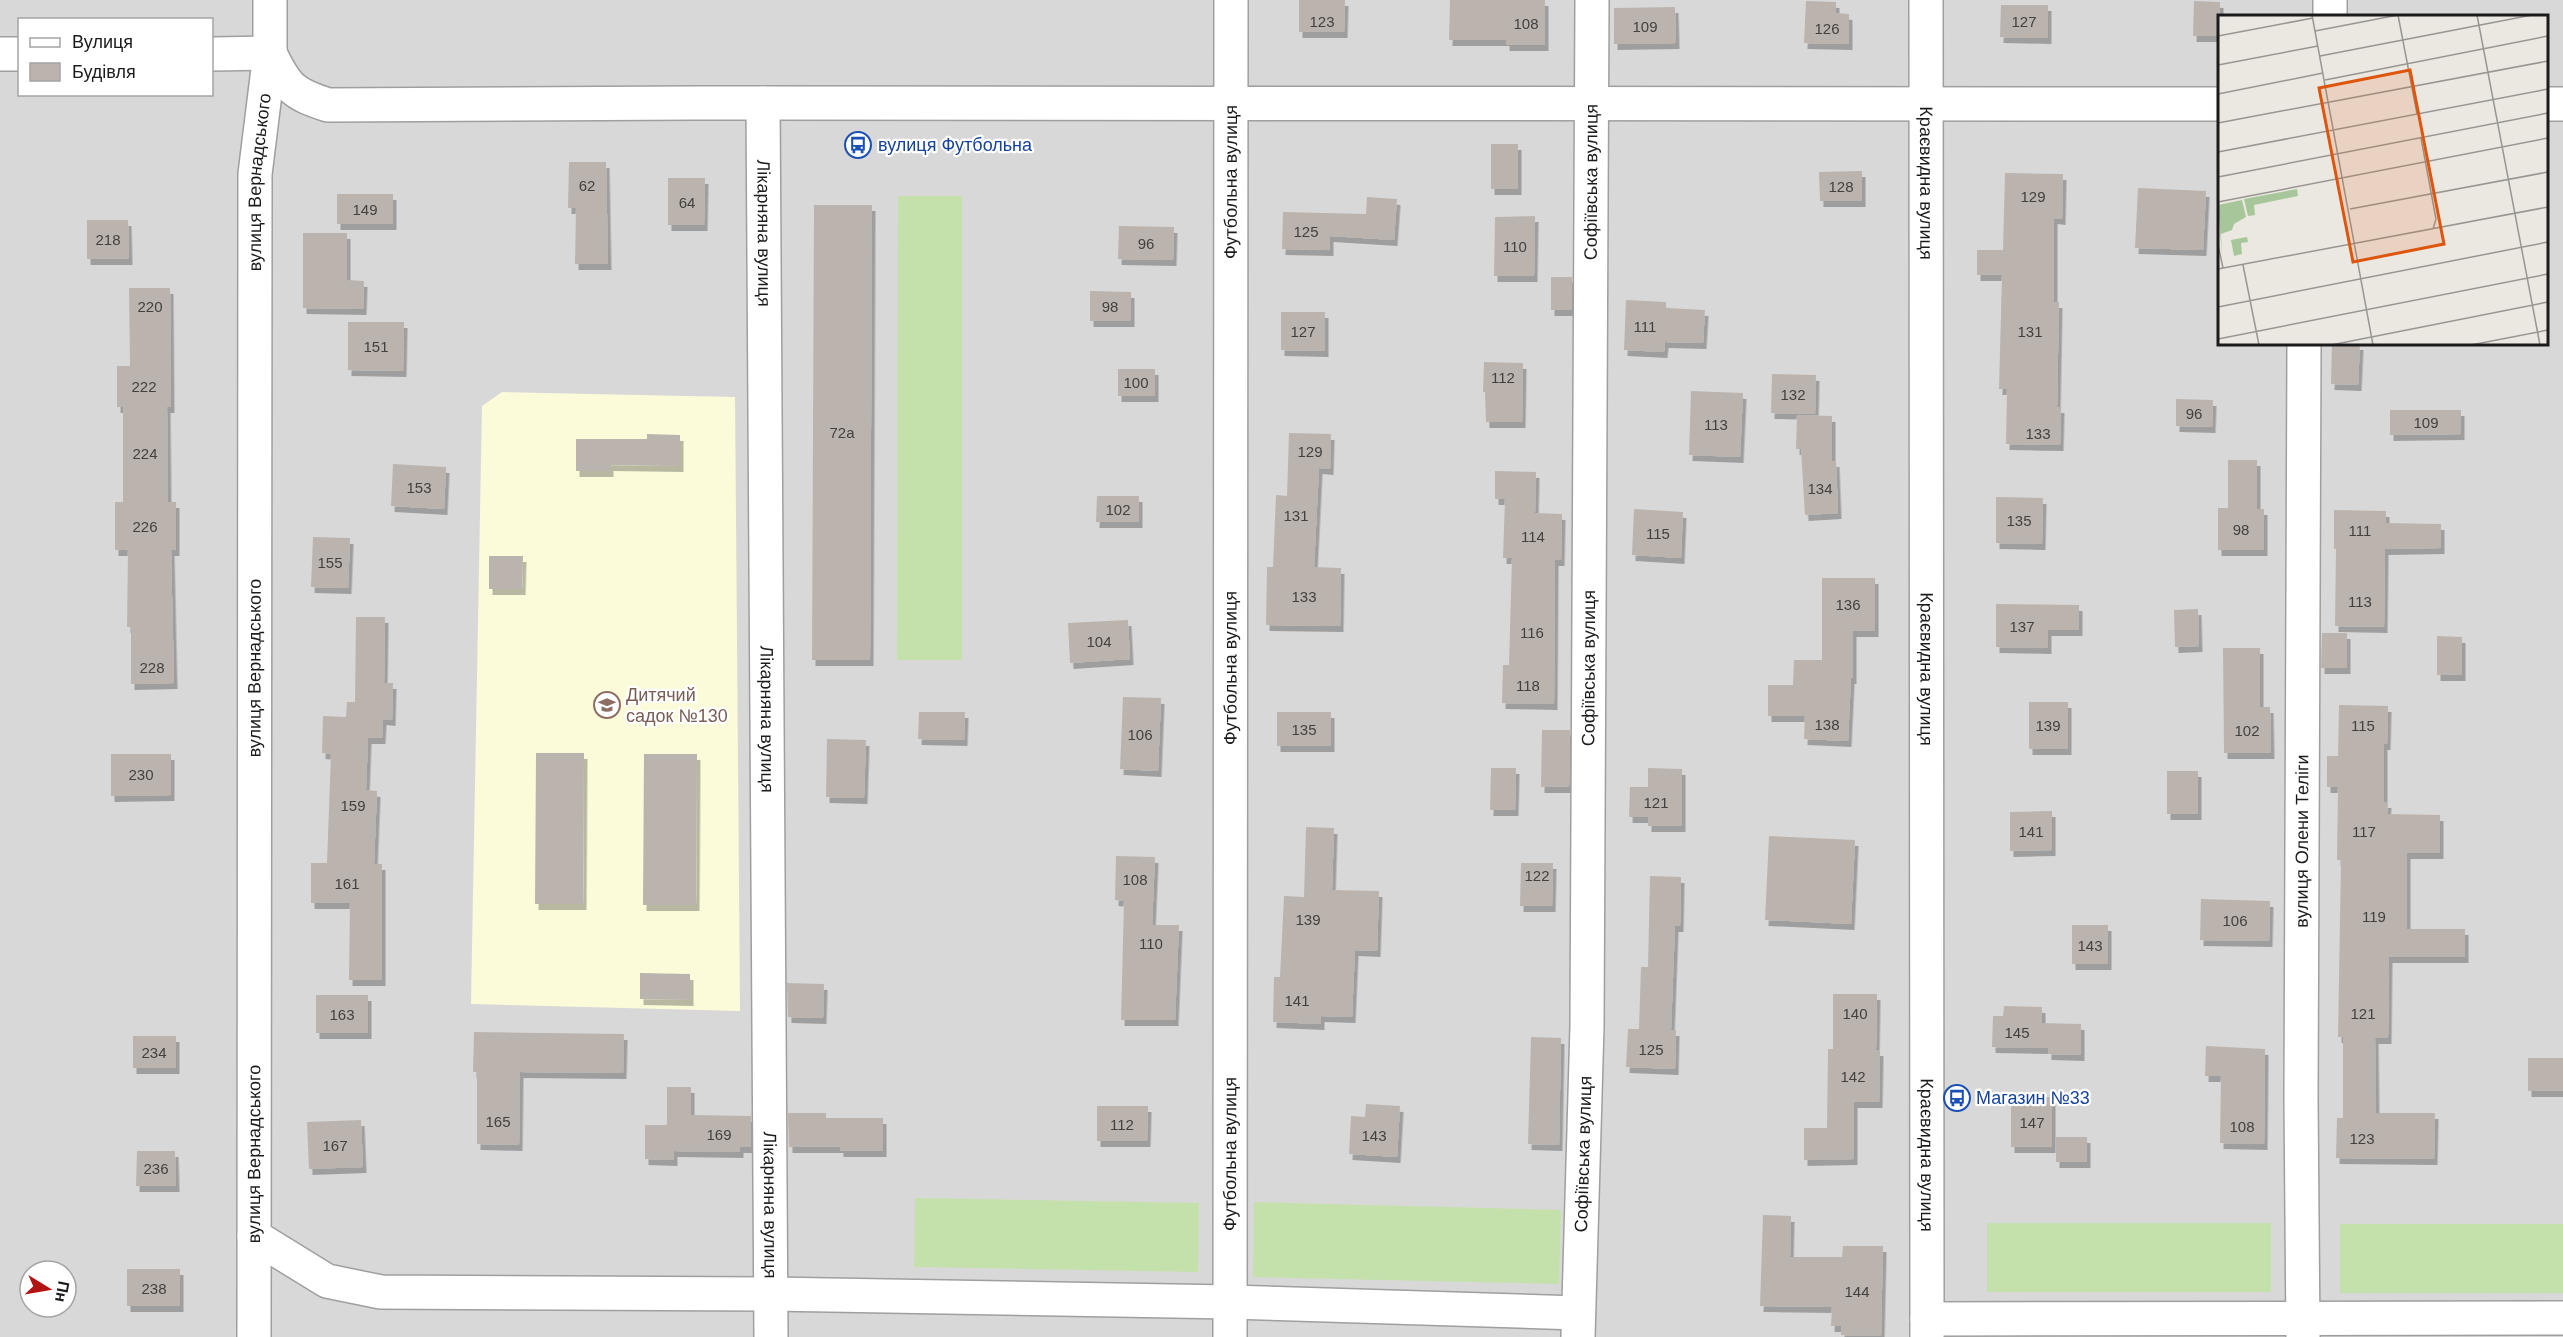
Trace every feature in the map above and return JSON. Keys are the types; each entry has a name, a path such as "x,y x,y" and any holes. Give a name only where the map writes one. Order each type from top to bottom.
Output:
{"street":[{"name":"вулиця Вернадського","path":"254,1337 255,174 270,53 270,0"},
{"name":"Футбольна вулиця","path":"1230,1337 1231,0"},
{"name":"Софіївська вулиця","path":"1578,1325 1587,1026 1592,0"},
{"name":"Краєвидна вулиця","path":"1926,0 1927,1328"},
{"path":"213,54 270,53 283,81 304,98 328,105 2218,104"},
{"path":"0,54 18,54"},
{"name":"Лікарняна вулиця","path":"763,103 771,1337"},
{"name":"вулиця Олени Теліги","path":"2303,1327 2301,1086 2304,345"},
{"path":"254,1236 327,1281 381,1292 771,1294 1230,1302 1578,1325"},
{"path":"1927,1328 2303,1327 2563,1318"}],"shaded area":[{"path":"0,0 2563,0 2563,1337 0,1337"},
{"name":"Дитячий садок №130","path":"502,392 735,397 740,1011 471,1004 482,406"}],"green space":[{"path":"898,196 962,196 962,660 897,660"},
{"path":"915,1198 1199,1203 1198,1272 914,1267"},
{"path":"1254,1202 1561,1210 1559,1284 1253,1277"},
{"path":"1987,1223 2271,1223 2271,1292 1987,1292"},
{"path":"2340,1224 2563,1224 2563,1293 2340,1293"}],"building":[{"path":"1299,0 1345,0 1344,32 1299,32"},
{"path":"1450,0 1545,0 1545,45 1506,45 1506,40 1449,40"},
{"path":"1806,1 1836,2 1836,13 1849,14 1849,44 1804,43"},
{"path":"2194,1 2220,2 2218,36 2193,36"},
{"path":"2001,5 2048,5 2048,38 2000,37"},
{"path":"1675,7 1676,43 1614,44 1614,8"},
{"path":"1491,144 1518,144 1518,189 1491,189"},
{"path":"569,162 606,162 608,264 575,264 576,208 568,208"},
{"path":"1862,171 1862,201 1820,201 1819,172"},
{"path":"2005,173 2063,174 2062,219 2054,218 2054,302 2059,302 2057,407 2061,407 2060,445 2006,444 2007,389 1999,389 2002,275 1977,275 1977,250 2003,250"},
{"path":"668,178 705,178 704,225 668,225"},
{"path":"2138,188 2206,191 2203,250 2135,248"},
{"path":"337,194 393,194 393,224 337,224"},
{"path":"1367,197 1397,199 1394,240 1330,236 1330,250 1282,249 1283,212 1366,214"},
{"path":"814,205 872,205 870,660 812,660"},
{"path":"1535,216 1534,276 1494,276 1495,217"},
{"path":"87,220 128,220 129,259 87,259"},
{"path":"1119,226 1174,227 1173,260 1118,259"},
{"path":"303,233 347,233 347,280 364,281 363,309 303,308"},
{"path":"1551,277 1572,277 1572,310 1551,310"},
{"path":"129,288 170,288 171,407 167,407 168,502 176,502 176,550 171,550 174,683 131,684 131,627 127,627 128,550 115,550 115,502 123,502 123,407 117,407 117,366 130,366"},
{"path":"1090,291 1131,292 1131,321 1090,321"},
{"path":"1626,300 1666,302 1666,308 1705,310 1703,343 1665,342 1664,352 1624,350"},
{"path":"1281,312 1325,312 1325,351 1281,350"},
{"path":"348,322 404,322 403,371 348,370"},
{"path":"2332,345 2360,345 2358,385 2331,384"},
{"path":"1484,362 1523,363 1522,422 1486,422 1485,392 1483,392"},
{"path":"1118,369 1155,369 1155,396 1118,396"},
{"path":"1772,374 1816,375 1815,414 1771,413"},
{"path":"1691,391 1743,393 1740,457 1689,455"},
{"path":"2176,399 2213,400 2212,427 2176,426"},
{"path":"2390,410 2461,410 2461,434 2390,435"},
{"path":"1797,415 1832,416 1832,461 1836,461 1838,513 1805,515 1801,449 1796,449"},
{"path":"1289,433 1331,434 1330,469 1319,468 1314,567 1341,568 1340,626 1266,625 1267,567 1273,567 1276,495 1287,496"},
{"path":"647,434 680,435 680,466 610,465 610,471 576,471 576,439 647,439"},
{"path":"2228,460 2257,460 2257,509 2264,509 2264,550 2218,550 2218,508 2228,508"},
{"path":"393,464 446,467 444,509 391,506"},
{"path":"1495,471 1536,472 1535,513 1562,514 1561,560 1555,560 1554,704 1502,703 1503,665 1509,665 1512,558 1503,558 1505,499 1495,499"},
{"path":"1097,496 1139,496 1139,522 1096,522"},
{"path":"1996,497 2043,498 2042,544 1996,543"},
{"path":"1634,509 1683,512 1681,558 1632,555"},
{"path":"2334,510 2386,511 2386,523 2441,524 2441,548 2385,549 2384,627 2335,626"},
{"path":"313,537 350,538 348,588 311,587"},
{"path":"489,556 523,556 522,589 489,589"},
{"path":"1822,578 1875,578 1875,631 1853,631 1853,678 1851,678 1848,741 1804,739 1805,716 1768,716 1768,685 1793,685 1794,660 1822,660"},
{"path":"1996,604 2079,605 2079,630 2048,630 2048,648 1996,647"},
{"path":"2198,609 2199,646 2175,647 2174,610"},
{"path":"356,617 385,617 384,683 393,683 392,720 383,719 382,738 368,738 366,790 377,791 374,864 382,864 382,980 349,980 350,903 311,903 311,863 327,863 331,754 322,753 323,716 346,717 347,702 355,702"},
{"path":"1128,620 1130,659 1070,663 1068,623"},
{"path":"2322,633 2347,633 2347,668 2321,668"},
{"path":"2437,636 2462,637 2462,675 2437,675"},
{"path":"2223,648 2260,648 2260,707 2270,707 2271,753 2224,753"},
{"path":"1123,697 1161,698 1158,771 1120,769"},
{"path":"2029,702 2068,702 2068,749 2029,749"},
{"path":"2339,705 2388,706 2387,744 2384,744 2384,802 2388,802 2387,814 2440,815 2440,853 2407,853 2407,929 2465,929 2465,957 2389,957 2388,1038 2375,1038 2376,1113 2435,1113 2434,1159 2336,1158 2337,1118 2343,1118 2343,1037 2338,1037 2341,860 2337,860 2338,787 2327,787 2327,756 2338,756"},
{"path":"919,712 965,712 964,740 918,739"},
{"path":"1277,712 1331,712 1331,746 1277,746"},
{"path":"1542,730 1570,730 1569,787 1541,787"},
{"path":"827,739 866,740 864,798 826,797"},
{"path":"536,753 584,753 583,904 535,904"},
{"path":"111,754 171,754 171,795 111,796"},
{"path":"644,754 697,754 696,905 643,905"},
{"path":"1491,768 1516,768 1515,810 1490,810"},
{"path":"1648,768 1682,769 1682,826 1648,826 1648,817 1629,817 1630,787 1648,787"},
{"path":"2167,771 2198,771 2198,814 2167,814"},
{"path":"2052,811 2052,850 2010,851 2010,812"},
{"path":"1306,827 1334,828 1332,890 1379,891 1377,951 1355,950 1352,1017 1321,1016 1321,1024 1273,1022 1274,977 1280,977 1284,896 1304,897"},
{"path":"1769,836 1855,840 1851,924 1765,920"},
{"path":"1116,856 1155,857 1152,925 1179,925 1175,1020 1121,1020 1124,901 1115,900"},
{"path":"1521,863 1553,863 1552,906 1520,906"},
{"path":"1650,876 1681,877 1680,926 1675,926 1671,1030 1676,1030 1675,1069 1626,1067 1628,1029 1639,1029 1641,967 1648,967"},
{"path":"2201,899 2270,901 2269,941 2200,940"},
{"path":"2072,925 2108,925 2108,964 2072,964"},
{"path":"640,973 690,974 690,1000 640,999"},
{"path":"787,983 824,984 823,1018 788,1017"},
{"path":"1833,994 1877,994 1876,1050 1880,1050 1879,1102 1854,1102 1854,1159 1804,1160 1804,1128 1827,1128 1828,1049 1833,1049"},
{"path":"316,995 368,995 368,1033 316,1033"},
{"path":"2004,1006 2042,1007 2042,1023 2081,1024 2081,1055 2048,1054 2048,1048 1992,1047 1993,1016 2003,1016"},
{"path":"474,1032 624,1034 623,1073 520,1072 519,1145 477,1144 477,1072 473,1072"},
{"path":"133,1036 176,1036 176,1068 133,1068"},
{"path":"1531,1037 1561,1038 1559,1145 1528,1144"},
{"path":"2206,1046 2265,1049 2264,1144 2220,1143 2221,1076 2205,1076"},
{"path":"2528,1058 2563,1058 2563,1091 2528,1091"},
{"path":"667,1087 691,1087 691,1115 751,1116 751,1147 740,1147 740,1152 674,1151 674,1160 645,1159 645,1125 667,1125"},
{"path":"2052,1097 2052,1147 2011,1147 2011,1098"},
{"path":"1366,1104 1400,1106 1397,1157 1349,1154 1351,1116 1365,1117"},
{"path":"1097,1106 1148,1106 1147,1141 1097,1141"},
{"path":"788,1113 826,1113 826,1118 883,1118 883,1151 840,1151 840,1147 789,1147"},
{"path":"361,1120 363,1167 309,1169 307,1122"},
{"path":"2056,1137 2087,1137 2087,1162 2056,1162"},
{"path":"137,1151 175,1151 176,1186 136,1186"},
{"path":"1763,1215 1791,1216 1790,1257 1842,1257 1843,1246 1883,1246 1881,1336 1841,1335 1841,1326 1831,1326 1832,1307 1760,1306"},
{"path":"127,1269 180,1269 180,1306 127,1306"}],"place":[{"name":"вулиця Футбольна","path":"858,145"},
{"name":"Дитячий садок №130","path":"607,705"},
{"name":"Магазин №33","path":"1957,1098"}]}
